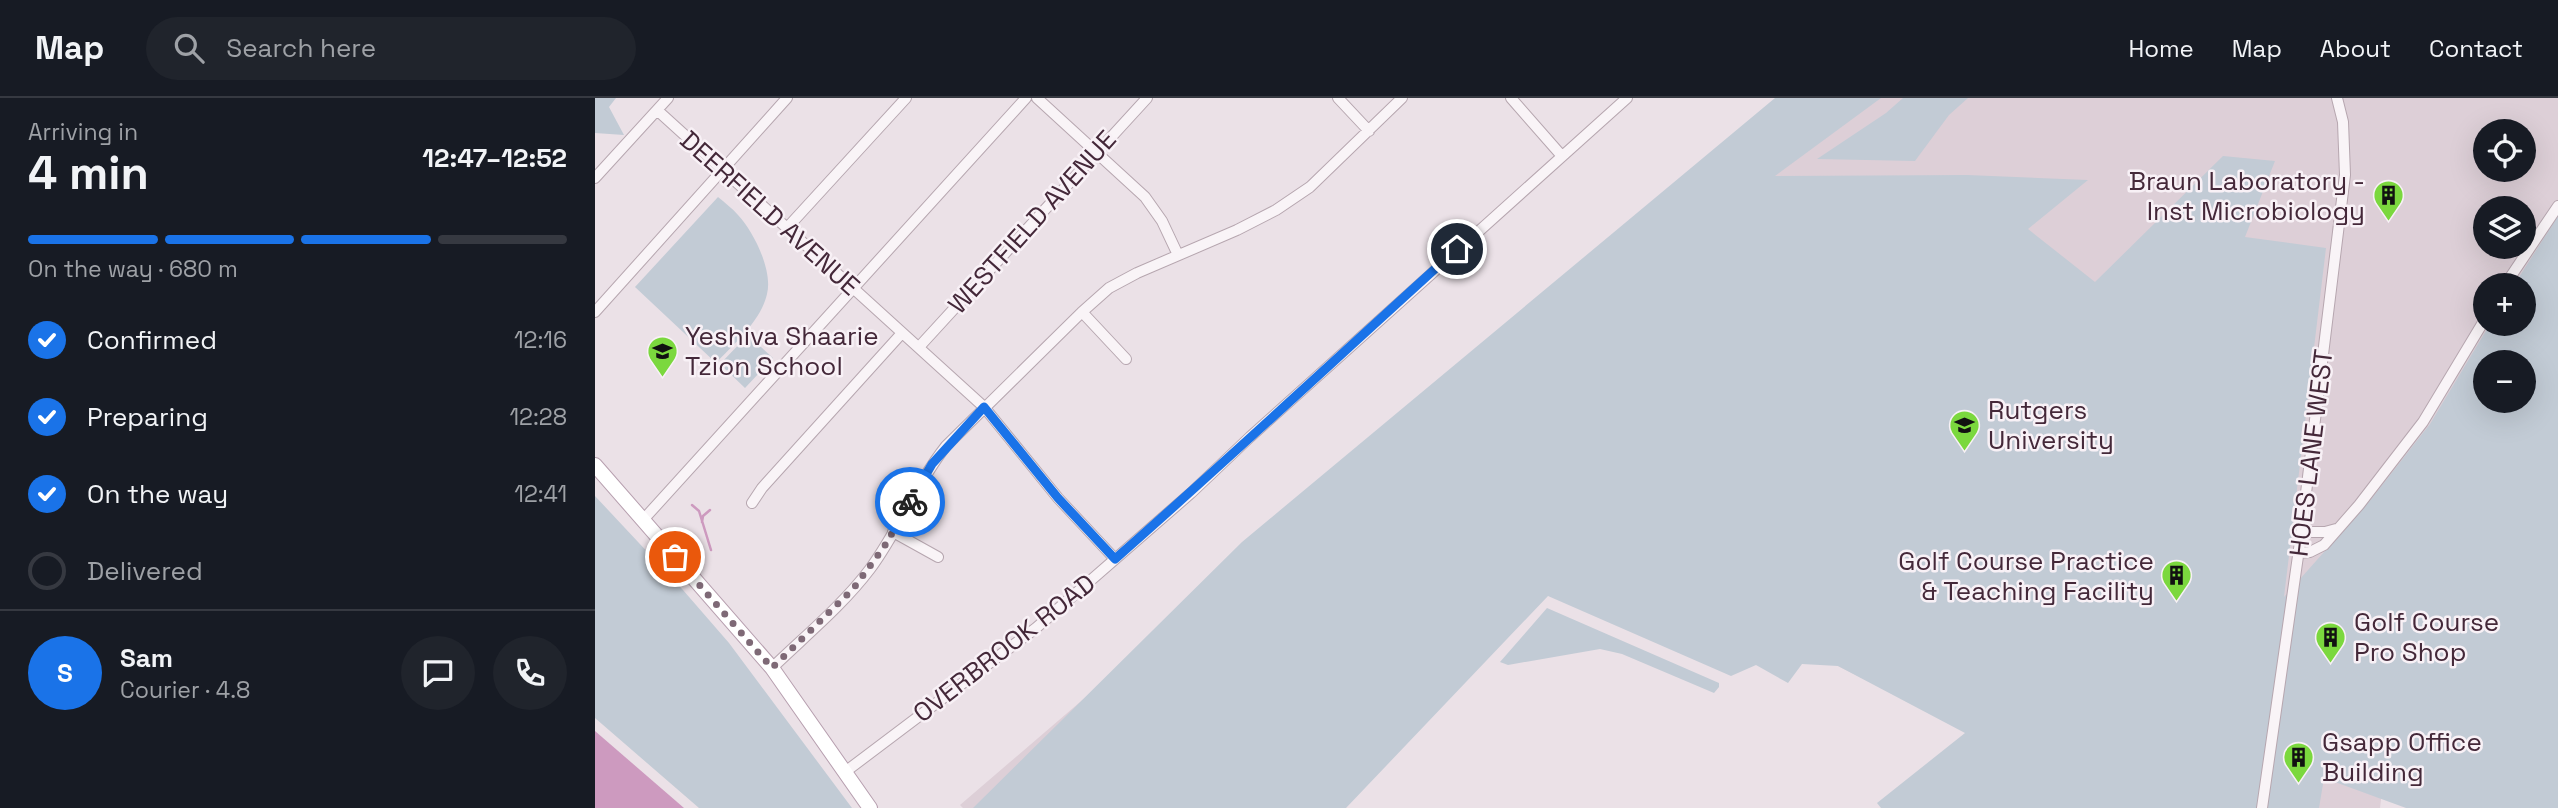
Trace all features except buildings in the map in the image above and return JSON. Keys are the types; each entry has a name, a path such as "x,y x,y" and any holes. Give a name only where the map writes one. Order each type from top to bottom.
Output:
{"main road":[{"path":"595,465 772,668 870,808"}],"street":[{"path":"595,178 668,98"},
{"path":"595,312 787,98"},
{"path":"787,228 906,98"},
{"path":"643,520 1026,98"},
{"path":"1037,98 1145,197 1154,208 1178,256"},
{"name":"WESTFIELD AVENUE","path":"919,347 1146,98"},
{"path":"1338,98 1369,131"},
{"path":"772,668 853,589 870,568 932,464 984,407 1082,312 1109,288 1137,273 1276,210 1310,187 1402,98"},
{"path":"1511,98 1561,155"},
{"name":"OVERBROOK ROAD","path":"845,772 1036,628 1627,98"},
{"name":"HOES LANE WEST","path":"2262,808 2301,532 2345,175 2343,122 2337,98"},
{"name":"DEERFIELD AVENUE","path":"657,110 984,407 1058,498 1115,559"},
{"path":"2513,273 2558,206"},
{"path":"1082,312 1126,359"},
{"path":"752,503 762,488 902,333"},
{"path":"2298,553 2310,552 2324,545 2360,505 2423,422 2475,336"},
{"path":"2301,532 2336,529"},
{"path":"893,532 938,557"}],"shaded area":[{"path":"595,98 616,98 609,107 624,135 595,133"},
{"name":"Rutgers University","path":"1775,98 1881,98 1775,176 1967,175 2088,180 2028,229 2095,282 2223,156 2275,161 2245,237 2326,248 2284,597 2372,498 2430,424 2473,352 2473,413 2536,413 2536,350 2474,350 2483,336 2536,336 2536,273 2522,273 2531,259 2536,259 2536,250 2558,216 2558,808 2406,808 2324,778 2319,808 1881,808 1877,803 1965,733 1838,666 1802,664 1788,683 1756,665 1731,676 1548,596 1346,808 973,808 1242,542"},
{"name":"Rutgers University","path":"1783,98 2558,98 2558,808 2382,791 2380,808 1987,808 1997,745 1510,503 1201,808 963,808 960,805"},
{"path":"1903,98 1968,98 1949,115 1915,161 1817,159 1886,113"},
{"path":"718,197 736,212 750,231 765,263 768,285 764,304 753,323 716,363 635,287"},
{"path":"748,335 773,358 745,388 720,364"},
{"path":"595,496 729,643 852,808 699,808 595,718"},
{"path":"1547,608 1719,683 1719,687 1714,693 1622,654 1600,649 1508,665 1500,662"},
{"path":"595,731 684,808 595,808"}],"waterway":[{"path":"692,505 699,511 711,550"},
{"path":"702,522 703,516 710,510"}],"way so far":[{"path":"675,557 772,668 853,589 884,547 910,502"}],"place":[{"name":"Braun Laboratory - Inst Microbiology","path":"2388,223"},
{"name":"Yeshiva Shaarie Tzion School","path":"662,378"},
{"name":"Rutgers University","path":"1965,452"},
{"name":"Golf Course Practice & Teaching Facility","path":"2177,603"},
{"name":"Golf Course Pro Shop","path":"2331,664"},
{"name":"Gsapp Office Building","path":"2299,784"}],"route":[{"path":"910,502 946,446 984,407 1058,498 1115,559 1191,493 1250,436 1457,249"}]}
